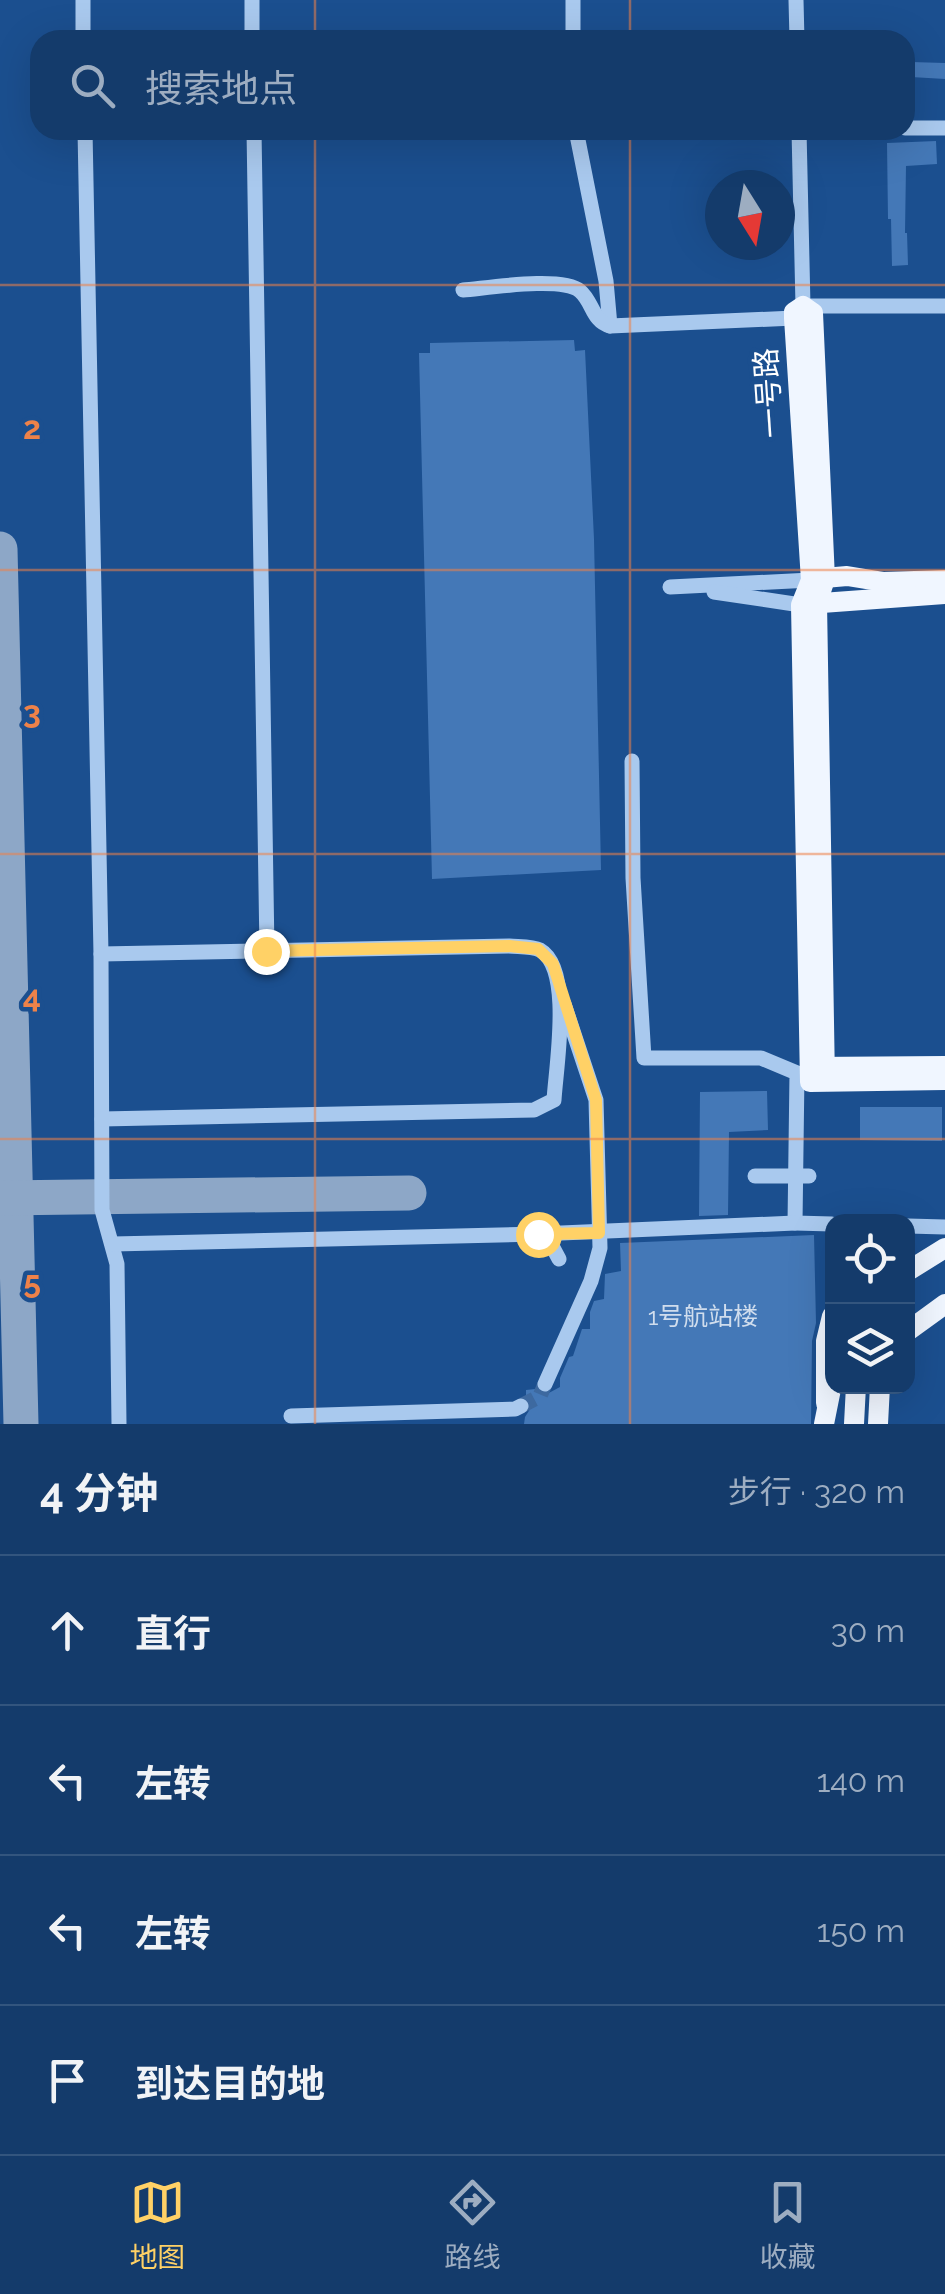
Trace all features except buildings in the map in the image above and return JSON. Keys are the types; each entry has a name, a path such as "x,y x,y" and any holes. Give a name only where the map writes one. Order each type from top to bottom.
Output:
{"main road":[{"name":"一号路","path":"799,312 818,579 809,604 817,1075"},
{"path":"818,579 846,576 884,582 945,580"},
{"path":"809,604 945,594"},
{"path":"817,1075 945,1066"},
{"path":"817,1075 945,1080"},
{"path":"915,1264 945,1248"},
{"path":"915,1267 945,1262"},
{"path":"915,1326 945,1304"},
{"path":"825,1394 825,1424"},
{"path":"825,1424 830,1394"},
{"path":"854,1424 856,1394"},
{"path":"878,1424 880,1394"}],"street":[{"path":"83,0 84,30"},
{"path":"252,0 252,30"},
{"path":"573,0 573,30"},
{"path":"796,0 797,30"},
{"path":"915,128 945,128"},
{"path":"85,140 102,954 102,1210 117,1264 119,1424"},
{"path":"254,140 266,951"},
{"path":"578,140 606,281 610,326"},
{"path":"799,140 799,312"},
{"path":"462,290 566,284 582,292 600,322 610,326 945,306"},
{"path":"809,604 670,587 818,579"},
{"path":"632,761 644,1058 761,1058 796,1073 803,1176 795,1223"},
{"path":"102,954 509,946 538,949 553,964 596,1100 600,1248 591,1280 545,1384"},
{"path":"102,1118 534,1110 554,1100 560,995"},
{"path":"555,1080 566,1069 578,1070 589,1080"},
{"path":"756,1176 803,1176"},
{"path":"113,1244 825,1224"},
{"path":"915,1226 945,1227"},
{"path":"538,1234 552,1244 558,1258"},
{"path":"291,1416 521,1406"}],"taxiway":[{"path":"0,549 21,1424"},
{"path":"0,1198 409,1193"}],"tunnel":[{"path":"521,1406 540,1396 545,1384"}],"route":[{"path":"266,951 509,946 538,949 553,964 596,1100 599,1233 538,1234"}]}
